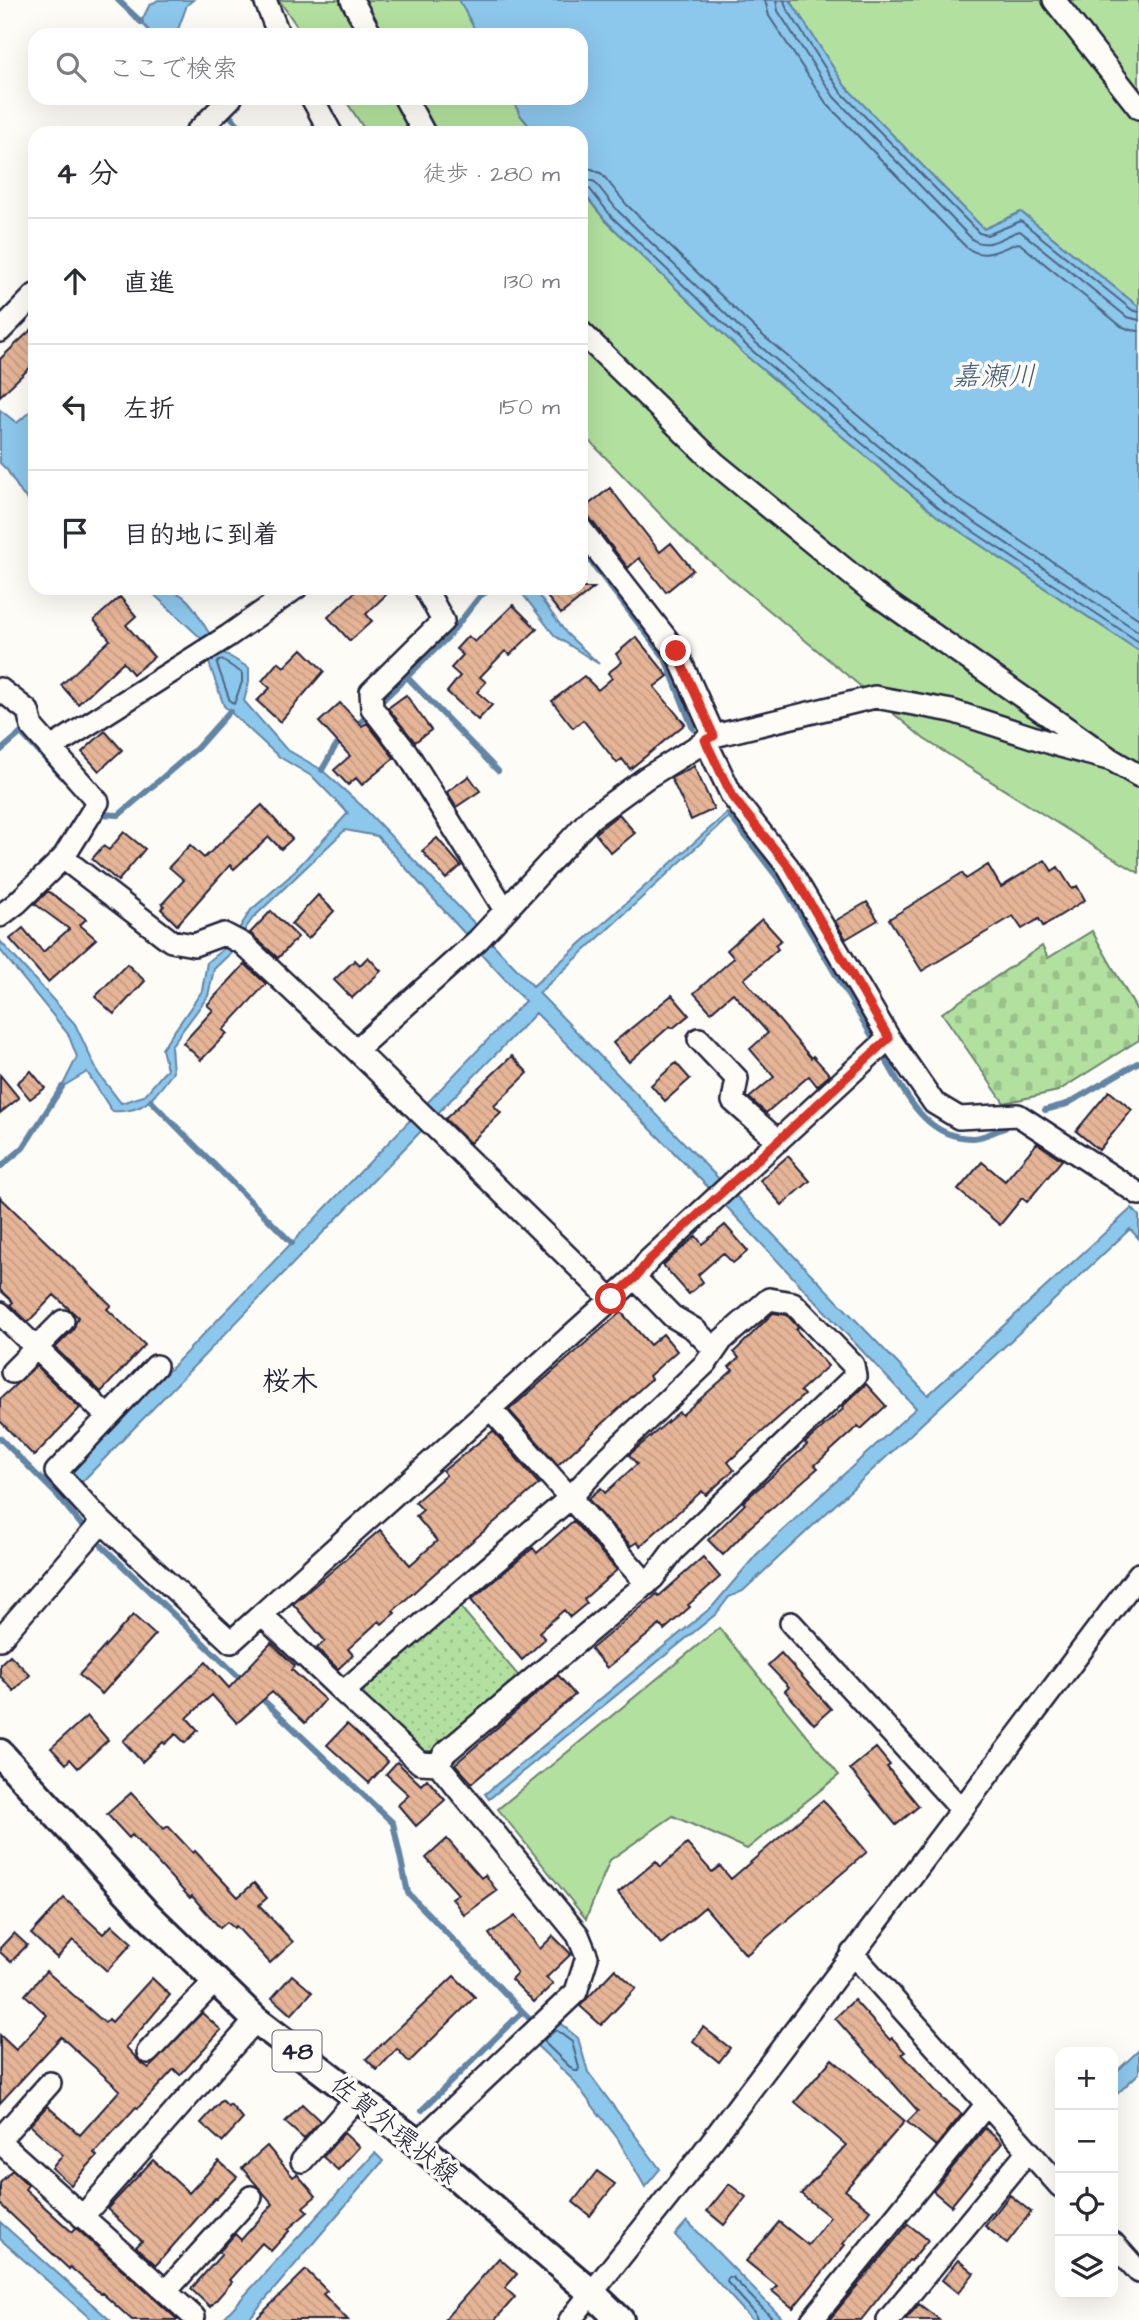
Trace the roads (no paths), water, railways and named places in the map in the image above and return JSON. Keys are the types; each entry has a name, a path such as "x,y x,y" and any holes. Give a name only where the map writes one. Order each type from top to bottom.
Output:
{"main road":[{"name":"佐賀外環状線","path":"0,1753 146,1913 256,2020 417,2143 620,2320"}],"street":[{"path":"265,0 276,28"},
{"path":"352,0 367,28"},
{"path":"1054,0 1139,108"},
{"path":"203,126 223,105"},
{"path":"316,105 327,126"},
{"path":"409,105 420,126"},
{"path":"0,331 28,302"},
{"path":"588,339 715,463 863,585 1112,760 1139,776"},
{"path":"588,538 676,651 732,796 789,867 889,1038 934,1103 959,1118 1018,1115 1139,1194"},
{"path":"51,748 228,636 286,595"},
{"path":"429,595 443,621 371,692 372,708 407,753 505,910"},
{"path":"0,690 28,711 32,727 98,802 63,858 0,916"},
{"path":"356,1050 478,940 591,818 646,778 710,738 875,697 952,711 1059,746 1112,760"},
{"path":"63,858 171,941 194,945 224,934 243,944 356,1050 611,1299"},
{"path":"156,1366 56,1472 102,1522 231,1642 635,1278 649,1260 889,1038"},
{"path":"699,1039 737,1079 733,1101 778,1141"},
{"path":"635,1278 672,1316 694,1329 714,1349"},
{"path":"343,1692 570,1498 602,1463 706,1363 714,1349 769,1299 793,1303 853,1365 855,1376 673,1551 647,1584 445,1753 438,1764"},
{"path":"0,1313 108,1417"},
{"path":"12,1372 63,1321"},
{"path":"490,1408 647,1584"},
{"path":"0,1639 102,1522"},
{"path":"570,2320 696,2162 1139,1574"},
{"path":"262,1615 420,1763 438,1764 578,1935 587,1957 576,1992 417,2143"},
{"path":"791,1623 961,1809"},
{"path":"852,1953 1055,2181"},
{"path":"148,2052 215,1981"},
{"path":"82,2217 256,2020"},
{"path":"50,2083 0,2141 194,2317"},
{"path":"302,2161 358,2098"},
{"path":"812,2320 986,2105"},
{"path":"888,2320 1028,2151"},
{"path":"166,2291 251,2197"},
{"path":"1118,2249 1139,2272"}],"water":[{"path":"158,0 193,0 187,5 179,28 147,28 141,22 149,6"},
{"name":"嘉瀬川","path":"459,0 790,0 845,86 984,229 1021,212 1139,307 1139,651 937,516 744,354 606,221 588,199 588,126 529,126 515,105 588,105 588,28 474,28"},
{"path":"0,410 17,423 28,413 28,500 0,463"},
{"path":"155,595 181,595 187,600 211,636 204,641"},
{"path":"523,595 538,595 567,634 599,664 555,636"},
{"path":"219,650 249,668 244,701 286,749 322,770 363,807 477,926 466,935 377,836 345,830 253,918 243,932 237,932 251,910 289,877 348,813 313,777 278,756 224,706 207,657"},
{"path":"727,813 730,816 539,993 720,1180 710,1189 536,1013 436,1115 427,1103 525,1001 478,950 489,940 533,986"},
{"path":"0,941 75,1024 98,1073 121,1103 144,1096 167,1069 162,1049 202,991 207,962 226,947 234,950 214,969 208,996 171,1046 173,1072 167,1081 141,1106 133,1110 112,1111 87,1072 62,1087 77,1057 68,1034 0,950"},
{"path":"413,1117 425,1127 79,1485 69,1474"},
{"path":"734,1194 928,1395 1132,1208 1139,1216 1139,1239 1130,1229 743,1591 729,1597 716,1614 489,1799 485,1794 713,1606 756,1555 916,1408 724,1204"},
{"path":"555,2019 578,2038 588,2072 660,2169 645,2187 618,2139 572,2079 533,2042"},
{"path":"1139,2050 1139,2073 1118,2093 1118,2070"},
{"path":"375,2153 383,2161 248,2320 222,2320"},
{"path":"687,2221 784,2320 752,2320 675,2235"},
{"path":"0,2222 110,2320 92,2320 0,2239"}],"waterway":[{"path":"118,0 141,22"},
{"path":"231,117 240,126"},
{"path":"588,558 665,658 693,729"},
{"path":"383,700 448,637 482,595"},
{"path":"407,677 498,771"},
{"path":"99,814 119,815 197,748 230,711"},
{"path":"355,727 365,718"},
{"path":"0,751 21,733 65,780"},
{"path":"322,770 342,740"},
{"path":"730,816 783,885 873,1038"},
{"path":"885,1059 909,1100 930,1123 942,1131 973,1138 1005,1128"},
{"path":"1045,1110 1067,1104 1139,1062"},
{"path":"0,1167 23,1148 62,1087"},
{"path":"151,1101 292,1243"},
{"path":"0,1438 58,1496 83,1527"},
{"path":"102,1546 245,1683"},
{"path":"258,1695 393,1823 408,1893 531,2020"},
{"path":"422,2110 521,2013"}],"district":[{"name":"桜木","path":"290,1380"}]}
